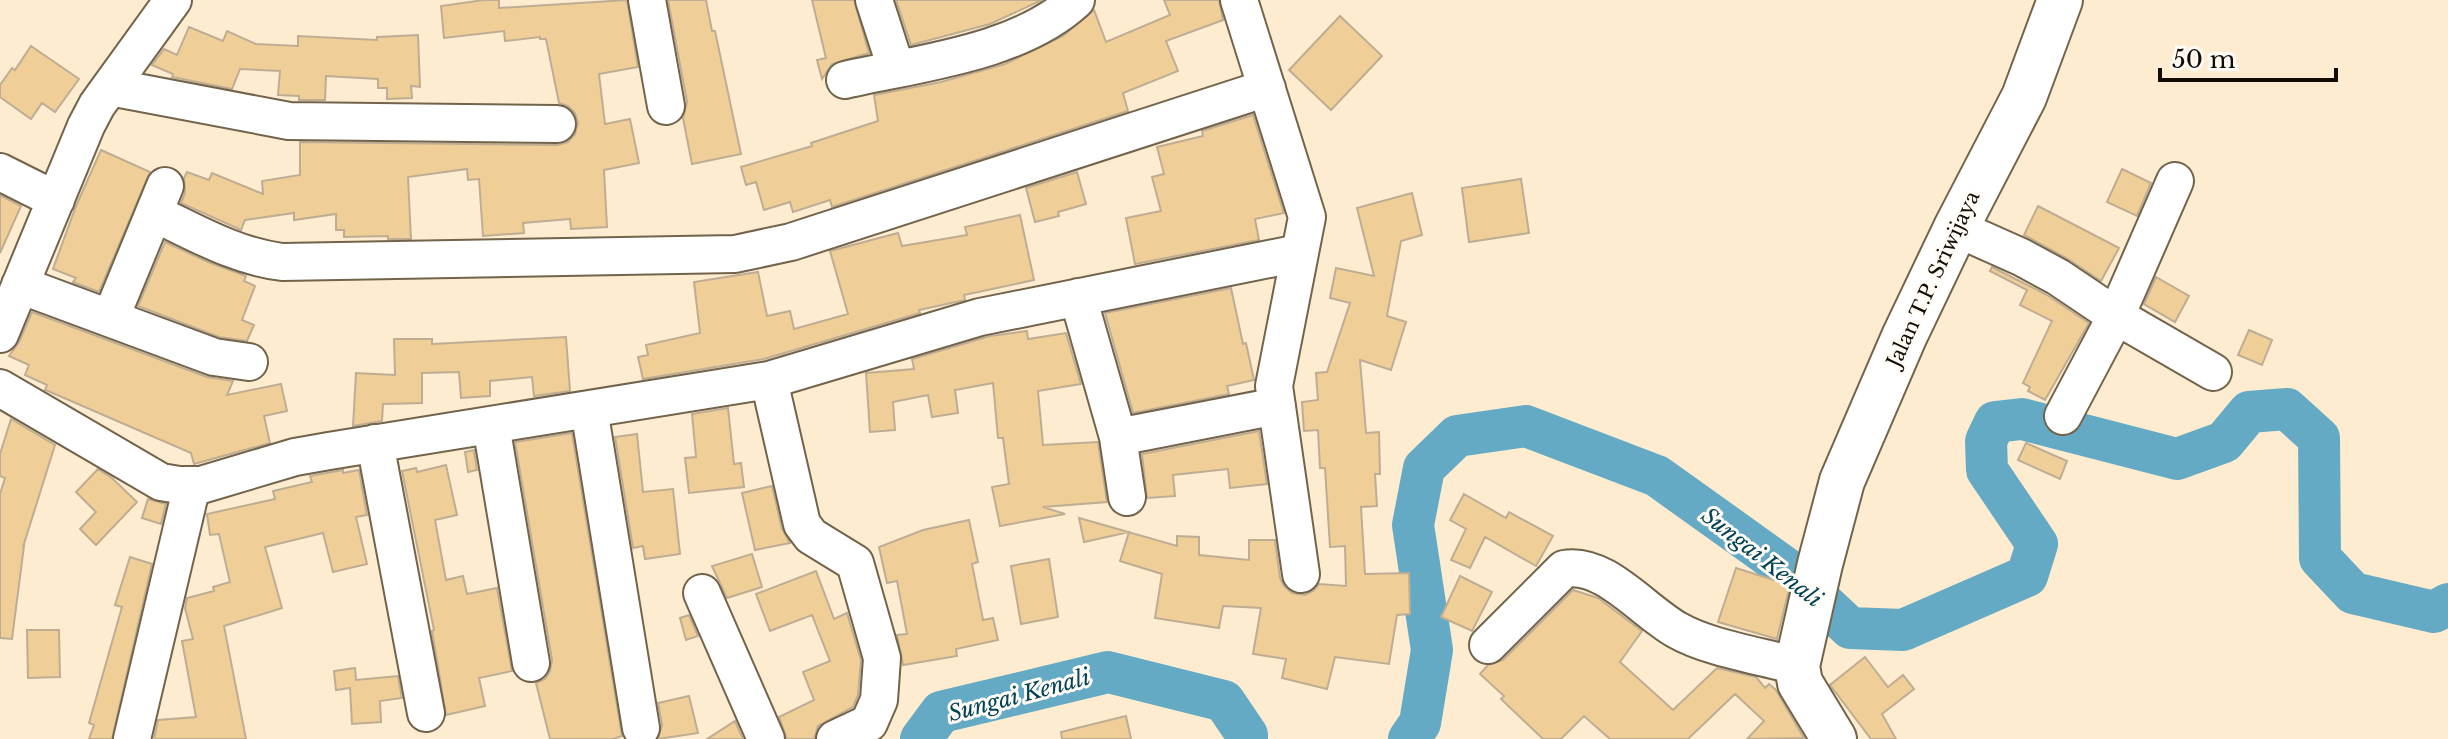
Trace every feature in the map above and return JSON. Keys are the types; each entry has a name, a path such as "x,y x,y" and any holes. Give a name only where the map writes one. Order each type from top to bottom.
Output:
{"main road":[{"name":"Jalan T.P. Sriwijaya","path":"1798,660 1842,481 1904,337 2024,97 2060,0"},
{"path":"1798,660 1800,683 1825,735"}],"street":[{"path":"0,334 86,126 110,87 173,0"},
{"path":"647,0 666,106"},
{"path":"874,0 896,68"},
{"path":"845,80 991,47 1017,38 1039,28 1076,0"},
{"path":"1239,0 1307,217 1274,386 1301,574"},
{"path":"110,87 289,121 557,124"},
{"path":"111,317 160,200 231,250 253,258 282,262 735,254 791,242 1267,88"},
{"path":"0,172 56,200"},
{"path":"2063,416 2116,316 2175,181"},
{"path":"1956,228 2058,277 2116,316 2213,372"},
{"path":"2,399 161,482 201,485 295,457 769,380 980,317 1299,253"},
{"path":"20,285 214,357 249,362"},
{"path":"1078,297 1118,437 1127,497"},
{"path":"769,380 802,524 811,536 855,563 882,658 879,700 869,723 835,739"},
{"path":"1118,437 1277,406"},
{"path":"589,409 641,728"},
{"path":"491,425 531,663"},
{"path":"375,443 426,713"},
{"path":"132,739 192,485"},
{"path":"1488,645 1564,569 1579,566 1601,575 1677,630 1700,640 1798,660"},
{"path":"702,593 766,739"}],"building":[{"path":"499,0 499,8 627,0 638,67 599,74 605,124 630,119 639,163 604,170 607,227 571,229 570,219 523,223 524,233 483,236 479,179 468,180 467,169 408,177 411,239 344,237 344,230 336,230 336,214 294,220 294,213 245,220 241,230 181,203 187,172 209,180 212,173 263,194 262,181 300,175 300,142 557,145 568,142 575,134 578,123 575,113 559,103 546,39 505,41 504,31 444,38 441,6"},
{"path":"668,0 706,0 741,154 692,164 683,118 687,102"},
{"path":"812,0 854,0 869,53 832,64 822,79 817,60 826,58"},
{"path":"896,0 1042,0 990,24 911,45"},
{"path":"1164,0 1219,0 1223,20 1166,41 1178,71 1123,93 1128,111 832,207 830,200 793,212 790,202 764,210 756,182 746,185 741,167 812,146 811,143 878,121 874,95 941,82 1005,64 1063,36 1094,10 1106,42 1170,15"},
{"path":"1340,16 1382,56 1331,110 1289,70"},
{"path":"189,27 223,41 227,31 256,44 298,46 298,36 377,40 377,37 418,35 420,87 411,86 412,98 387,99 387,88 378,88 378,79 326,76 325,100 299,100 299,96 278,95 280,71 240,69 232,89 172,77 173,74 152,65 164,49 177,55"},
{"path":"31,46 79,79 55,112 42,103 31,119 0,97 0,85 12,68 15,70"},
{"path":"1253,115 1284,213 1255,219 1259,240 1135,264 1126,218 1161,211 1152,177 1164,174 1157,147 1203,136 1202,131"},
{"path":"101,150 150,172 99,292 73,282 76,278 53,269"},
{"path":"2122,169 2151,183 2137,216 2107,202"},
{"path":"1077,172 1086,204 1035,222 1026,188"},
{"path":"1521,179 1529,233 1469,242 1462,188"},
{"path":"1412,193 1422,235 1401,241 1387,316 1406,322 1391,370 1360,360 1366,433 1379,432 1380,474 1375,474 1377,506 1361,507 1365,574 1409,573 1410,614 1397,615 1389,664 1335,657 1327,689 1282,678 1286,659 1253,654 1261,608 1223,606 1219,628 1155,618 1162,574 1120,561 1129,532 1177,546 1177,536 1199,537 1199,555 1249,560 1249,540 1275,540 1280,578 1292,593 1305,595 1319,584 1346,586 1345,546 1330,547 1325,468 1320,468 1318,430 1304,431 1302,402 1318,400 1316,373 1327,372 1350,303 1330,298 1336,268 1374,276 1357,208"},
{"path":"0,195 21,206 0,253"},
{"path":"2038,206 2119,248 2101,281 2024,235"},
{"path":"1020,215 1034,280 964,295 965,300 919,310 920,313 764,359 643,379 638,357 648,355 646,345 700,333 694,282 758,272 767,316 790,311 794,329 848,314 830,251 898,233 902,246 967,235 965,227"},
{"path":"165,242 246,276 244,281 255,286 242,320 254,325 247,341 219,337 138,306"},
{"path":"1992,267 2047,295 2089,323 2045,400 2028,391 2030,387 2023,383 2052,321 2020,305 2027,290 1990,271"},
{"path":"2156,277 2189,296 2175,322 2144,304"},
{"path":"1231,288 1254,380 1227,386 1229,394 1133,413 1105,313"},
{"path":"32,312 207,377 233,381 227,395 281,384 287,411 264,416 270,443 194,464 191,453 45,390 47,385 25,375 29,365 9,356"},
{"path":"2249,330 2272,340 2262,365 2238,355"},
{"path":"1027,331 1028,339 1066,333 1081,384 1038,391 1043,445 1098,442 1107,502 1043,507 1065,514 1000,526 992,487 1009,484 1003,438 998,438 993,383 955,390 958,413 932,417 928,395 893,402 895,430 870,432 866,373 914,369 912,359 990,336"},
{"path":"566,337 570,391 534,396 532,377 490,381 490,396 461,398 459,372 422,373 422,403 383,404 382,421 353,426 356,373 395,375 394,339 432,339 432,344"},
{"path":"728,408 734,464 741,463 744,487 689,493 685,458 696,457 692,414"},
{"path":"11,419 55,445 23,547 12,639 0,638 0,494 5,478 0,476 0,454"},
{"path":"1259,431 1267,484 1230,488 1228,469 1173,475 1175,496 1147,498 1142,454"},
{"path":"572,433 622,736 613,739 550,739 536,683 545,679 552,660 515,442"},
{"path":"637,434 643,492 673,489 680,554 645,559 643,546 633,548 615,437"},
{"path":"2026,443 2067,461 2060,479 2018,460"},
{"path":"474,450 477,470 468,472 465,452"},
{"path":"446,465 457,515 435,520 446,580 463,576 467,594 497,588 512,671 479,678 485,706 446,715 434,630 402,471 416,468 417,472"},
{"path":"98,469 137,502 96,545 80,529 96,512 76,492"},
{"path":"343,470 343,473 359,470 367,515 356,517 367,564 333,572 323,533 265,547 282,608 224,626 246,739 154,739 158,720 196,717 182,641 193,639 185,608 187,598 214,591 213,587 230,582 219,534 210,535 207,514 275,499 273,491 312,482 310,476"},
{"path":"772,486 782,529 790,543 755,550 742,493"},
{"path":"1464,494 1506,518 1509,512 1553,536 1536,566 1485,537 1470,568 1451,560 1466,529 1450,520"},
{"path":"148,499 166,504 161,524 142,518"},
{"path":"1079,518 1128,532 1084,542"},
{"path":"969,520 978,562 972,564 983,620 993,618 998,640 956,649 957,656 903,665 897,635 907,634 897,581 887,583 879,547 923,530"},
{"path":"752,554 762,587 727,598 712,566"},
{"path":"130,557 152,564 112,739 89,739 94,725 89,723 122,607 115,605"},
{"path":"1049,559 1058,617 1021,624 1011,566"},
{"path":"1736,568 1790,585 1777,639 1718,622"},
{"path":"816,571 834,619 847,613 861,660 858,695 853,707 818,726 814,739 787,739 779,717 814,700 803,672 830,661 812,615 770,631 756,594"},
{"path":"1460,576 1492,592 1472,631 1441,617"},
{"path":"1573,590 1598,598 1642,631 1620,662 1673,710 1717,668 1756,677 1765,688 1769,684 1776,690 1804,738 1747,739 1764,721 1735,694 1688,739 1610,739 1584,716 1561,739 1543,739 1480,674 1488,665 1503,660"},
{"path":"689,615 698,636 686,640 680,618"},
{"path":"27,630 59,630 60,677 28,678"},
{"path":"1865,657 1888,687 1903,675 1914,689 1882,714 1896,739 1871,739 1830,685"},
{"path":"355,668 356,680 398,676 402,698 380,701 381,722 352,724 350,688 336,690 334,671"},
{"path":"689,696 698,733 658,739 662,725 658,703"},
{"path":"1126,716 1131,739 1062,739 1061,732"},
{"path":"735,721 743,739 707,739"}],"waterway":[{"name":"Sungai Kenali","path":"1409,739 1420,723 1432,650 1413,525 1424,468 1457,436 1526,426 1657,476 1787,569 1850,628 1903,630 2027,576 2037,544 1987,470 1986,441 1995,422 2022,419 2177,459 2224,442 2249,412 2287,409 2319,438 2320,558 2353,593 2434,612 2448,604"},
{"name":"Sungai Kenali","path":"921,739 941,712 1108,672 1224,701 1247,739"}]}
